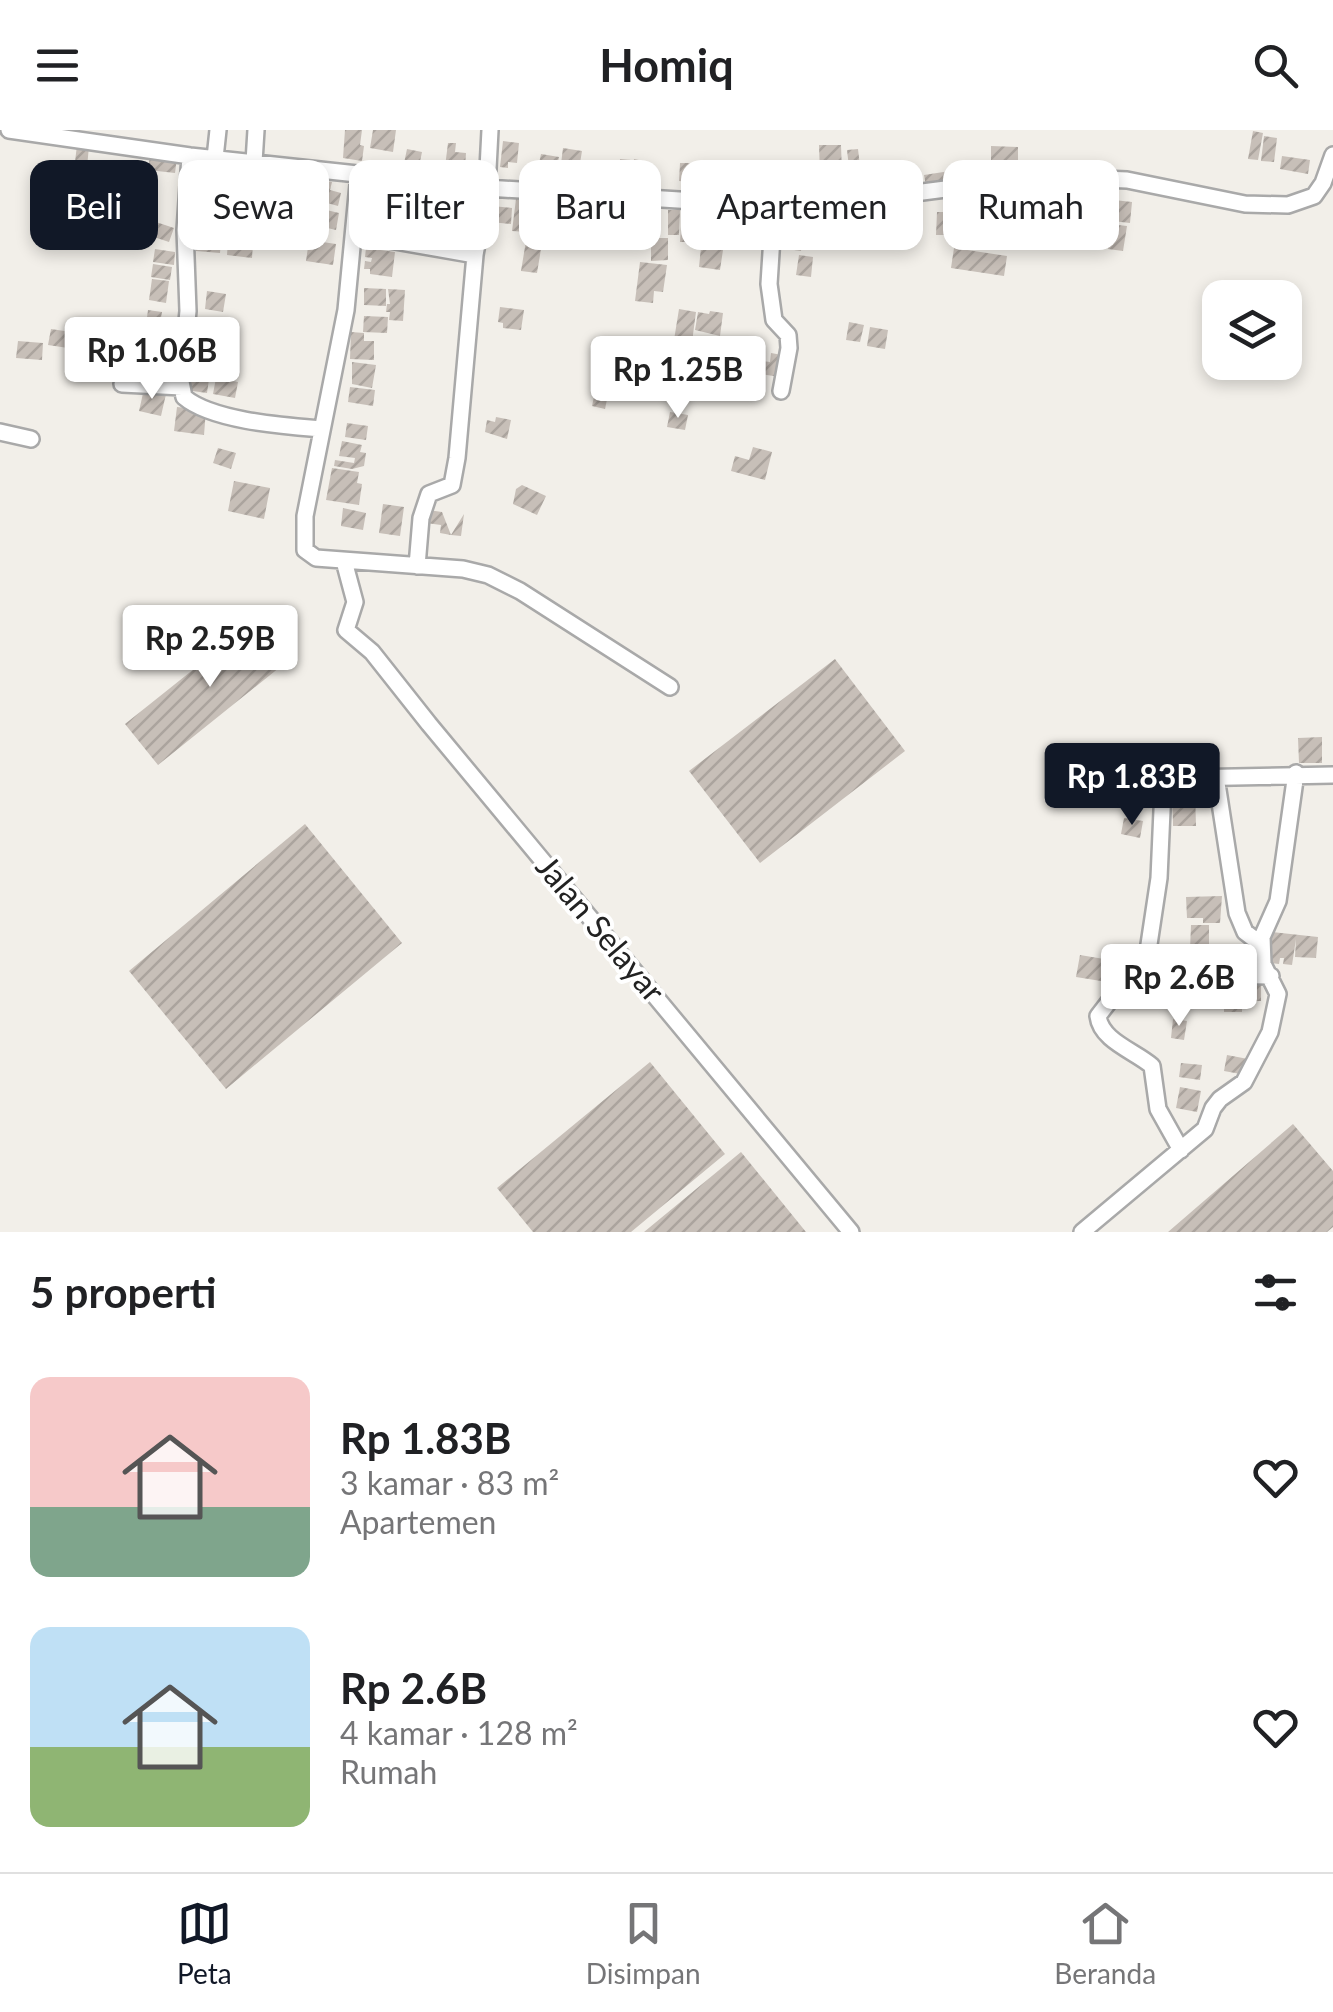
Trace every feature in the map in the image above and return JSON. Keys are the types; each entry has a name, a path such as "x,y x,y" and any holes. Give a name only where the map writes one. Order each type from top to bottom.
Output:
{"street":[{"path":"10,130 234,160"},
{"path":"215,158 218,130"},
{"path":"254,160 256,130"},
{"path":"488,160 490,130"},
{"path":"1119,180 1245,204 1288,205 1307,200 1319,190 1333,155"},
{"path":"190,156 184,397 198,406 255,420 321,430"},
{"path":"499,189 681,200"},
{"path":"353,250 336,366 303,542 305,550 316,558 463,569 498,579 670,687"},
{"path":"446,250 475,255"},
{"path":"417,566 424,504 430,494 452,484 462,416 476,250"},
{"path":"771,250 769,284 774,320 788,335 789,348 781,391"},
{"path":"122,384 182,386"},
{"path":"0,432 31,440"},
{"name":"Jalan Selayar","path":"344,561 356,602 346,630 372,652 851,1232"},
{"path":"1082,1232 1205,1129 1220,1099 1244,1082 1259,1056 1278,999 1264,964 1262,946 1278,901 1296,773"},
{"path":"1115,784 1164,788 1185,778 1333,775"},
{"path":"1216,776 1236,913 1245,932 1262,946"},
{"path":"1164,788 1148,950 1102,1008 1099,1024 1107,1035 1152,1066 1158,1109 1181,1150"},
{"path":"1130,974 1271,976"}],"building":[{"path":"345,130 362,130 362,160 343,158"},
{"path":"373,130 396,130 393,152 370,148"},
{"path":"1253,131 1263,133 1258,160 1248,159"},
{"path":"1264,136 1277,138 1274,162 1261,161"},
{"path":"503,141 519,143 517,163 508,162 508,168 500,167"},
{"path":"448,143 456,143 455,152 466,153 466,160 446,160"},
{"path":"77,145 89,146 88,160 75,160"},
{"path":"819,145 841,145 842,160 820,160"},
{"path":"991,146 1018,147 1018,160 991,160"},
{"path":"563,148 582,151 580,160 562,160"},
{"path":"407,149 422,152 420,160 405,160"},
{"path":"858,149 859,160 848,160 847,150"},
{"path":"541,154 559,157 558,160 540,160"},
{"path":"150,155 177,158 175,173 158,171 158,160 149,160"},
{"path":"1282,156 1310,160 1308,174 1280,169"},
{"path":"943,172 943,183 926,186 924,175"},
{"path":"329,182 330,190 341,193 338,206 329,204"},
{"path":"516,199 519,199 519,232 512,231"},
{"path":"1119,201 1132,202 1130,223 1119,222"},
{"path":"499,207 512,208 511,224 499,223"},
{"path":"668,210 680,210 679,235 668,235"},
{"path":"329,211 339,213 336,230 329,228"},
{"path":"937,212 943,212 943,235 936,235"},
{"path":"158,223 174,228 169,242 158,238"},
{"path":"1119,225 1127,226 1123,251 1116,250 1119,250"},
{"path":"661,238 668,238 668,260 651,261 651,250 661,250"},
{"path":"329,243 336,244 333,265 306,261 308,250 329,250"},
{"path":"155,250 175,252 174,265 153,262"},
{"path":"227,250 253,250 252,258 227,255"},
{"path":"366,250 395,252 392,277 370,274 370,269 364,269 365,261 371,262 372,258 365,257"},
{"path":"524,250 541,250 537,273 521,271"},
{"path":"701,250 723,250 720,270 699,267"},
{"path":"954,250 1007,256 1004,276 951,268"},
{"path":"799,255 813,257 811,277 796,275"},
{"path":"640,262 667,265 663,292 654,291 653,303 635,301"},
{"path":"153,264 172,267 170,280 151,277"},
{"path":"152,279 169,281 166,303 149,300"},
{"path":"364,288 386,289 386,306 364,305"},
{"path":"388,289 405,290 403,321 389,320"},
{"path":"207,291 226,294 223,312 205,309"},
{"path":"500,307 524,310 521,330 503,328 503,323 498,322"},
{"path":"679,309 696,312 692,342 674,340"},
{"path":"148,310 162,312 158,335 145,333"},
{"path":"698,312 723,313 720,336 695,330"},
{"path":"364,316 388,317 387,333 363,332"},
{"path":"849,322 864,325 860,342 846,340"},
{"path":"870,327 888,330 885,349 867,346"},
{"path":"51,329 71,332 68,348 48,345"},
{"path":"351,332 364,333 364,341 374,341 374,360 350,359"},
{"path":"128,337 139,340 137,348 148,351 143,367 121,366"},
{"path":"18,341 43,343 42,360 16,358"},
{"path":"634,348 659,351 650,379 630,376"},
{"path":"188,353 212,356 209,378 199,378 209,379 207,393 185,390"},
{"path":"771,353 782,355 780,377 753,373 755,360 770,362"},
{"path":"352,362 376,365 372,388 352,384"},
{"path":"216,378 238,382 235,398 213,394"},
{"path":"350,387 375,390 373,406 348,402"},
{"path":"596,387 609,390 605,409 592,406"},
{"path":"144,389 166,394 161,416 139,411"},
{"path":"177,407 206,410 204,435 174,431"},
{"path":"670,412 688,415 685,430 667,427"},
{"path":"496,417 511,420 507,439 485,432 487,420 495,422"},
{"path":"347,423 368,426 366,440 345,437"},
{"path":"342,441 362,445 360,452 366,453 364,466 334,466 335,460 354,463 355,458 339,456"},
{"path":"753,447 772,452 765,480 731,471 735,456 749,460"},
{"path":"218,448 236,453 231,469 213,463"},
{"path":"332,468 359,472 359,505 326,500"},
{"path":"234,481 270,488 264,519 228,511"},
{"path":"522,485 546,496 537,515 513,504 516,489"},
{"path":"383,504 404,507 400,536 379,533"},
{"path":"343,508 366,513 363,530 341,526"},
{"path":"428,510 442,512 451,535 440,533 441,525 426,523"},
{"path":"464,514 461,536 451,535"},
{"path":"263,614 295,655 158,765 125,724"},
{"path":"835,659 905,751 760,863 689,771"},
{"path":"1322,737 1322,763 1299,763 1298,738"},
{"path":"1172,790 1195,790 1196,826 1173,826"},
{"path":"1124,818 1143,821 1140,838 1121,834"},
{"path":"305,824 402,943 226,1089 129,971"},
{"path":"1222,896 1220,923 1187,918 1186,897"},
{"path":"1191,925 1209,925 1209,950 1190,950"},
{"path":"1272,932 1318,937 1316,958 1295,957 1296,939 1292,965 1283,964 1284,958 1280,958 1279,964 1269,963"},
{"path":"1080,955 1104,959 1101,981 1076,977"},
{"path":"1189,977 1204,977 1203,1000 1188,999"},
{"path":"1244,985 1261,985 1261,1001 1244,1001"},
{"path":"1224,997 1242,997 1242,1012 1224,1012"},
{"path":"1173,1019 1187,1021 1184,1040 1171,1038"},
{"path":"1227,1055 1248,1059 1246,1075 1224,1071"},
{"path":"650,1062 725,1154 631,1232 533,1232 497,1188"},
{"path":"1181,1063 1202,1065 1200,1080 1179,1077"},
{"path":"1180,1087 1201,1091 1197,1112 1176,1108"},
{"path":"1293,1124 1333,1171 1333,1227 1327,1232 1168,1232"},
{"path":"741,1152 806,1232 644,1232"}]}
